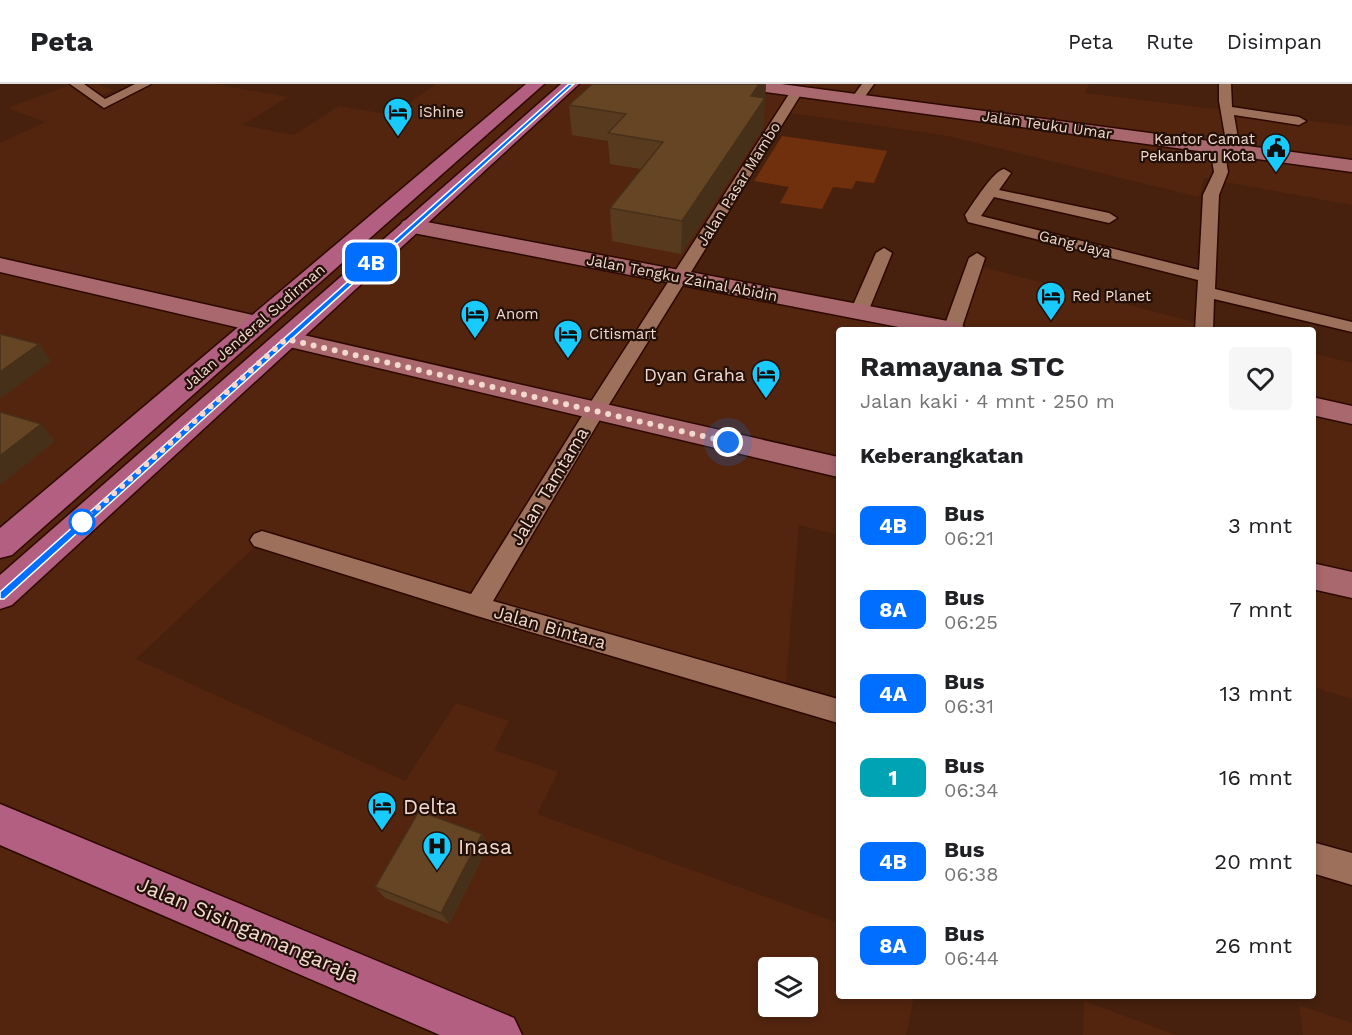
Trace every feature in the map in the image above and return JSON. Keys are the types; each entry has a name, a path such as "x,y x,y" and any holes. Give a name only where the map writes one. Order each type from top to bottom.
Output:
{"main road":[{"name":"Jalan Jenderal Sudirman","path":"0,546 536,84"},
{"name":"Jalan Jenderal Sudirman","path":"0,595 571,84"},
{"name":"Jalan Sisingamangaraja","path":"0,824 497,1035"}],"street":[{"path":"78,86 99,84"},
{"path":"78,86 104,104 145,84"},
{"name":"Jalan Teuku Umar","path":"742,84 863,92 1225,149 1352,166"},
{"path":"1204,327 1211,195 1221,172 1225,149 1228,110 1225,84"},
{"name":"Jalan Pasar Mambo","path":"681,277 787,88"},
{"path":"1228,110 1299,122"},
{"name":"Gang Jaya","path":"1004,173 972,216 974,219 1352,327"},
{"name":"Gang Jaya","path":"989,192 1109,218"},
{"name":"Jalan Tengku Zainal Abidin","path":"411,225 936,327"},
{"path":"859,312 884,253"},
{"path":"953,327 977,258"},
{"path":"0,265 257,324"},
{"name":"Jalan Tamtama","path":"477,606 595,411 681,277"},
{"path":"286,339 836,467"},
{"path":"1316,407 1352,415"},
{"name":"Jalan Bintara","path":"262,540 477,606 836,710"},
{"path":"1316,577 1352,585"},
{"path":"1316,857 1352,869"}],"shaded area":[{"path":"72,84 97,84 114,90 91,100 104,104 144,84 213,84 288,97 242,125 294,135 339,106 392,115 436,84 1089,84 1085,93 1352,126 1352,205 1204,178 1199,197 948,136 784,112 681,276 936,327 836,327 836,534 799,525 785,694 260,542 136,659 405,781 456,703 509,721 494,750 558,772 537,814 836,922 836,999 913,999 906,1035 0,1035 0,143 45,122 8,108"},
{"path":"782,136 887,151 874,183 856,181 852,189 833,187 822,209 780,203 789,187 754,181"},
{"path":"975,265 1213,327 952,327"},
{"path":"1316,354 1352,363 1352,699 1316,688"},
{"path":"1084,1001 1176,1035 1083,1035"},
{"path":"1299,1005 1352,1023 1352,1035 1303,1035"}],"building":[{"path":"592,84 759,84 751,96 765,98 682,221 610,208 663,142 608,133 626,114 569,105"},
{"path":"0,334 39,344 0,372"},
{"path":"0,412 41,424 0,456"},
{"name":"Inasa","path":"419,811 482,834 441,913 375,887"}],"bus line":[{"name":"4B","path":"0,595 571,84"}],"place":[{"name":"iShine","path":"398,138"},
{"name":"Kantor Camat Pekanbaru Kota","path":"1276,174"},
{"name":"Red Planet","path":"1051,322"},
{"name":"Anom","path":"475,340"},
{"name":"Citismart","path":"568,360"},
{"name":"Dyan Graha","path":"766,400"},
{"name":"Delta","path":"382,832"},
{"name":"Inasa","path":"437,872"}],"route":[{"path":"82,522 286,339 728,442"}]}
